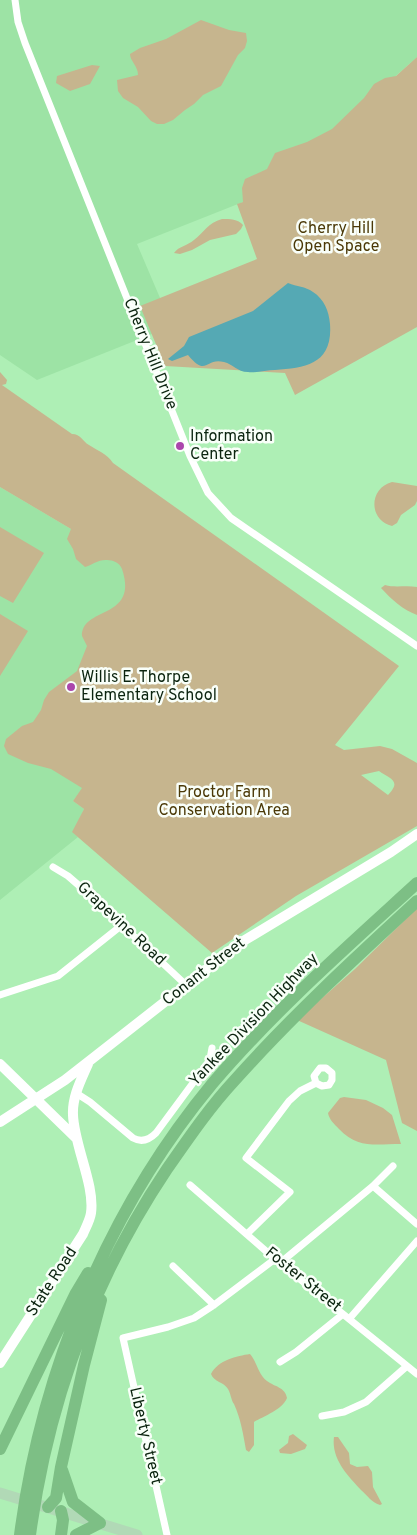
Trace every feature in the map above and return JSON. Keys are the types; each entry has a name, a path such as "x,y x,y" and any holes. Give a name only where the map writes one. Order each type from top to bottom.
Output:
{"highway":[{"name":"Yankee Division Highway","path":"26,1530 47,1403 71,1332 100,1264 132,1201 156,1161 184,1121 245,1048 311,981 417,883"},
{"name":"Yankee Division Highway","path":"35,1476 76,1342 111,1262 149,1196 204,1117 240,1074 313,998 417,901"},
{"path":"48,1507 56,1498 84,1365 104,1292 112,1270 149,1196"},
{"path":"0,1449 76,1293 114,1225 132,1201"},
{"path":"61,1467 73,1502 100,1522 76,1535"},
{"path":"61,1511 63,1520 61,1535"}],"main road":[{"name":"Conant Street","path":"0,1122 88,1063 240,943 391,852 417,834"},
{"path":"76,1138 73,1114 76,1093 88,1063"},
{"path":"0,1064 76,1138"},
{"name":"State Road","path":"0,1364 83,1234 91,1212 90,1196 76,1138"},
{"path":"0,1492 137,1535"}],"street":[{"name":"Cherry Hill Drive","path":"15,0 18,22 25,43 190,456 208,493 231,518 417,646"},
{"name":"Grapevine Road","path":"54,867 74,881 186,985"},
{"path":"0,994 58,976 122,925"},
{"name":"Yankee Division Highway","path":"76,1093 90,1102 133,1138 137,1140 148,1139 156,1133 210,1060 212,1048"},
{"path":"247,1234 290,1192 246,1158 289,1101 300,1091 316,1083"},
{"path":"172,1266 214,1305 278,1261 373,1186 394,1166"},
{"name":"Foster Street","path":"190,1185 278,1261 417,1374"},
{"path":"373,1186 417,1224"},
{"path":"350,1318 417,1241"},
{"name":"Liberty Street","path":"167,1535 123,1338 182,1323 199,1316 214,1305"},
{"path":"280,1362 296,1352 343,1314"},
{"path":"322,1416 344,1412 366,1402 408,1366"}],"shaded area":[{"path":"0,0 417,0 417,57 274,184 243,202 137,244 172,326 37,380 0,355"},
{"name":"Willis E. Thorpe Elementary School","path":"0,487 125,561 138,627 136,655 137,717 73,801 84,809 73,832 78,837 0,900"}],"green space":[{"path":"201,20 229,30 246,33 247,41 245,48 238,55 221,86 203,95 173,120 164,124 157,124 151,121 138,107 123,98 118,91 117,80 138,75 130,54 140,48 166,39"},
{"name":"Cherry Hill Open Space","path":"417,57 417,327 295,395 285,373 165,366 140,306 257,259 237,204 243,202 242,188 245,179 267,169 275,153 307,142 332,129 364,98 374,84 385,78 396,76"},
{"path":"92,65 100,66 90,84 70,91 56,83 57,76"},
{"path":"222,219 236,220 243,225 236,234 210,240 180,254 174,253 189,244 210,225"},
{"name":"Proctor Farm Conservation Area","path":"0,372 7,380 6,384 2,385 72,434 79,436 105,454 113,463 399,666 335,745 344,750 380,746 392,749 417,763 417,826 296,896 212,953 72,832 84,809 73,801 82,788 51,769 28,763 8,754 4,746 6,739 22,726 33,722 49,692 77,671 87,646 82,636 84,627 91,620 117,605 123,597 125,585 122,569 118,564 104,560 85,567 76,559 67,539 71,529 0,487","holes":["379,771 394,783 388,795 361,775"]},
{"path":"392,482 417,486 417,501 392,526 384,523 379,517 375,511 374,504 379,491 384,485"},
{"path":"0,527 44,553 13,603 0,596"},
{"path":"385,585 417,587 417,615 402,607 389,596 381,588"},
{"path":"0,614 28,631 0,676"},
{"path":"417,908 417,1131 402,1123 386,1060 297,1020 355,969"},
{"path":"340,1098 366,1100 383,1108 392,1115 401,1144 375,1145 360,1143 346,1135 332,1121 328,1113"},
{"path":"250,1354 264,1378 282,1389 287,1398 277,1409 254,1422 254,1445 249,1452 246,1450 240,1421 229,1391 214,1379 211,1374 223,1362"},
{"path":"293,1434 307,1445 305,1449 291,1454 280,1453 279,1450 288,1443 289,1436"},
{"path":"334,1437 338,1437 349,1453 350,1464 357,1467 368,1466 372,1472 373,1487 382,1504 380,1505 372,1501 346,1473 335,1453"}],"water":[{"path":"288,283 313,292 320,298 327,310 330,337 327,348 322,356 315,361 297,368 244,372 230,364 218,361 203,366 199,365 188,355 172,361 168,359 184,346 189,337 253,311"}],"place":[{"name":"Information Center","path":"180,446"},
{"name":"Willis E. Thorpe Elementary School","path":"71,687"}]}
